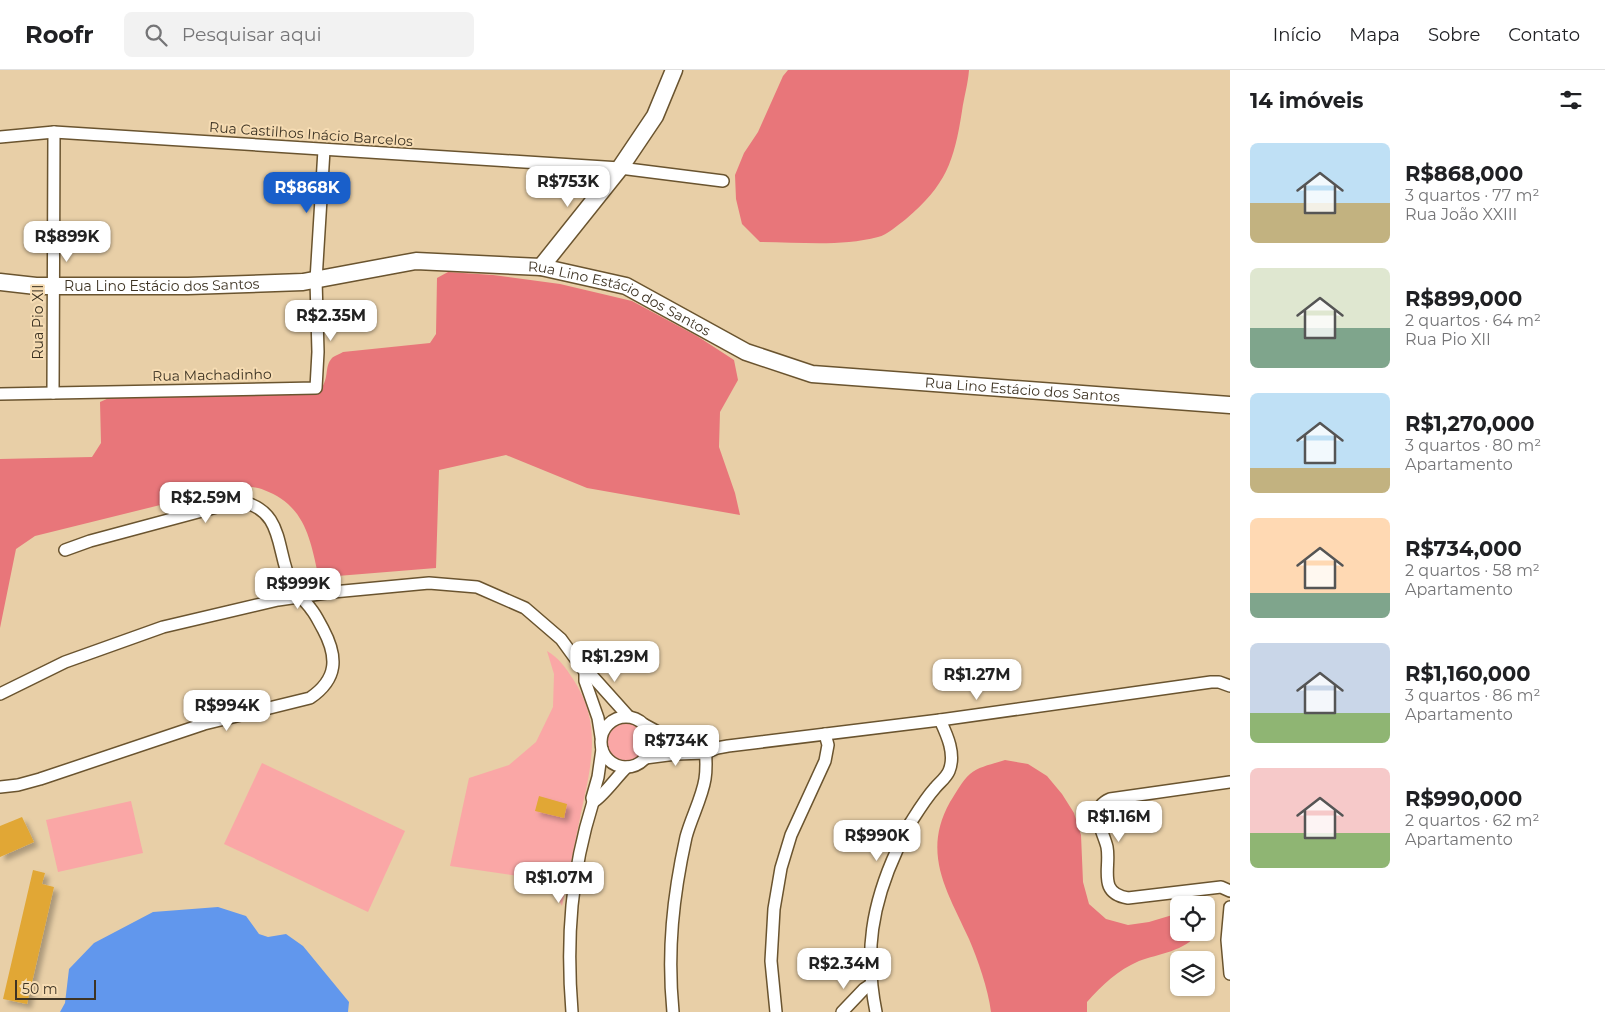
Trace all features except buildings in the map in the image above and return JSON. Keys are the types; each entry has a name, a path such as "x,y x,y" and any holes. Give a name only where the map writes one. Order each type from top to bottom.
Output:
{"main road":[{"path":"541,268 620,168 656,116 674,70"},
{"name":"Rua Lino Estácio dos Santos","path":"0,282 36,286 188,286 303,282 416,261 541,268 626,286 746,352 812,374 1230,405"}],"street":[{"name":"Rua Castilhos Inácio Barcelos","path":"0,137 54,132 620,168 723,181"},
{"name":"Rua Pio XII","path":"53,393 54,132"},
{"path":"316,280 324,150"},
{"name":"Rua Machadinho","path":"0,394 316,388 318,352 316,280"},
{"path":"0,787 18,785 40,779 204,724 310,698 321,691 329,680 333,668 334,655 330,642 312,610 300,597 292,584 271,519 262,510 251,504 239,501 90,541 65,550"},
{"path":"0,694 65,662 162,628 278,600 333,592 429,583 477,587 525,608 561,639 585,672 593,677 628,716"},
{"path":"572,1012 568,967 571,908 582,836 593,802 592,798 598,777 602,750 598,718 585,681 585,672"},
{"path":"645,758 940,720 1211,682 1219,682 1230,686"},
{"path":"601,737 610,721 622,716 628,716 667,736 705,749"},
{"path":"876,1012 870,985 870,938 878,898 888,870 910,824 949,770 952,758 950,746 940,720"},
{"path":"602,750 614,764 627,767 634,766 645,758 649,752 651,738 645,725"},
{"path":"776,1012 771,961 774,909 781,868 791,835 825,761 828,744 825,734"},
{"path":"673,1012 671,991 673,910 677,878 689,825 705,780 705,749"},
{"path":"593,802 627,767"},
{"path":"1230,782 1110,799 1101,804 1097,814 1107,848 1106,879 1116,894 1128,898 1221,888 1230,891"},
{"path":"1230,907 1227,940 1230,974"},
{"path":"842,1012 870,985"}],"shaded area":[{"path":"788,70 969,70 956,145 946,171 920,207 889,232 878,237 849,242 760,242 742,224 736,199 735,175 744,153 758,132 783,76"},
{"path":"448,272 493,275 560,284 632,301 697,336 734,360 738,380 720,412 719,447 735,493 740,515 587,488 506,455 439,470 436,568 325,577 318,574 308,535 297,513 277,496 261,489 241,485 35,536 16,549 0,628 0,459 92,457 101,443 100,402 109,398 318,392 326,378 329,362 333,357 343,352 430,343 436,334 437,278"},
{"path":"547,651 564,667 583,697 592,732 592,750 587,786 562,906 552,888 539,879 450,866 469,778 509,765 536,742 553,707 554,674"},
{"path":"626,723 639,729 645,742 639,755 626,761 613,755 607,742 613,729"},
{"path":"1005,760 1028,764 1047,776 1062,794 1074,813 1081,835 1083,882 1089,904 1106,919 1128,925 1149,922 1170,916 1170,941 1190,941 1179,948 1139,961 1117,973 1087,1002 1087,1012 991,1012 976,956 946,889 938,856 938,839 942,821 950,802 970,774 982,767"},
{"path":"262,763 405,831 368,912 224,844"},
{"path":"131,801 143,853 58,872 46,820"}],"water":[{"path":"218,907 246,916 259,934 268,937 286,934 303,946 349,1002 348,1012 60,1012 65,1003 69,969 94,943 153,912"}]}
